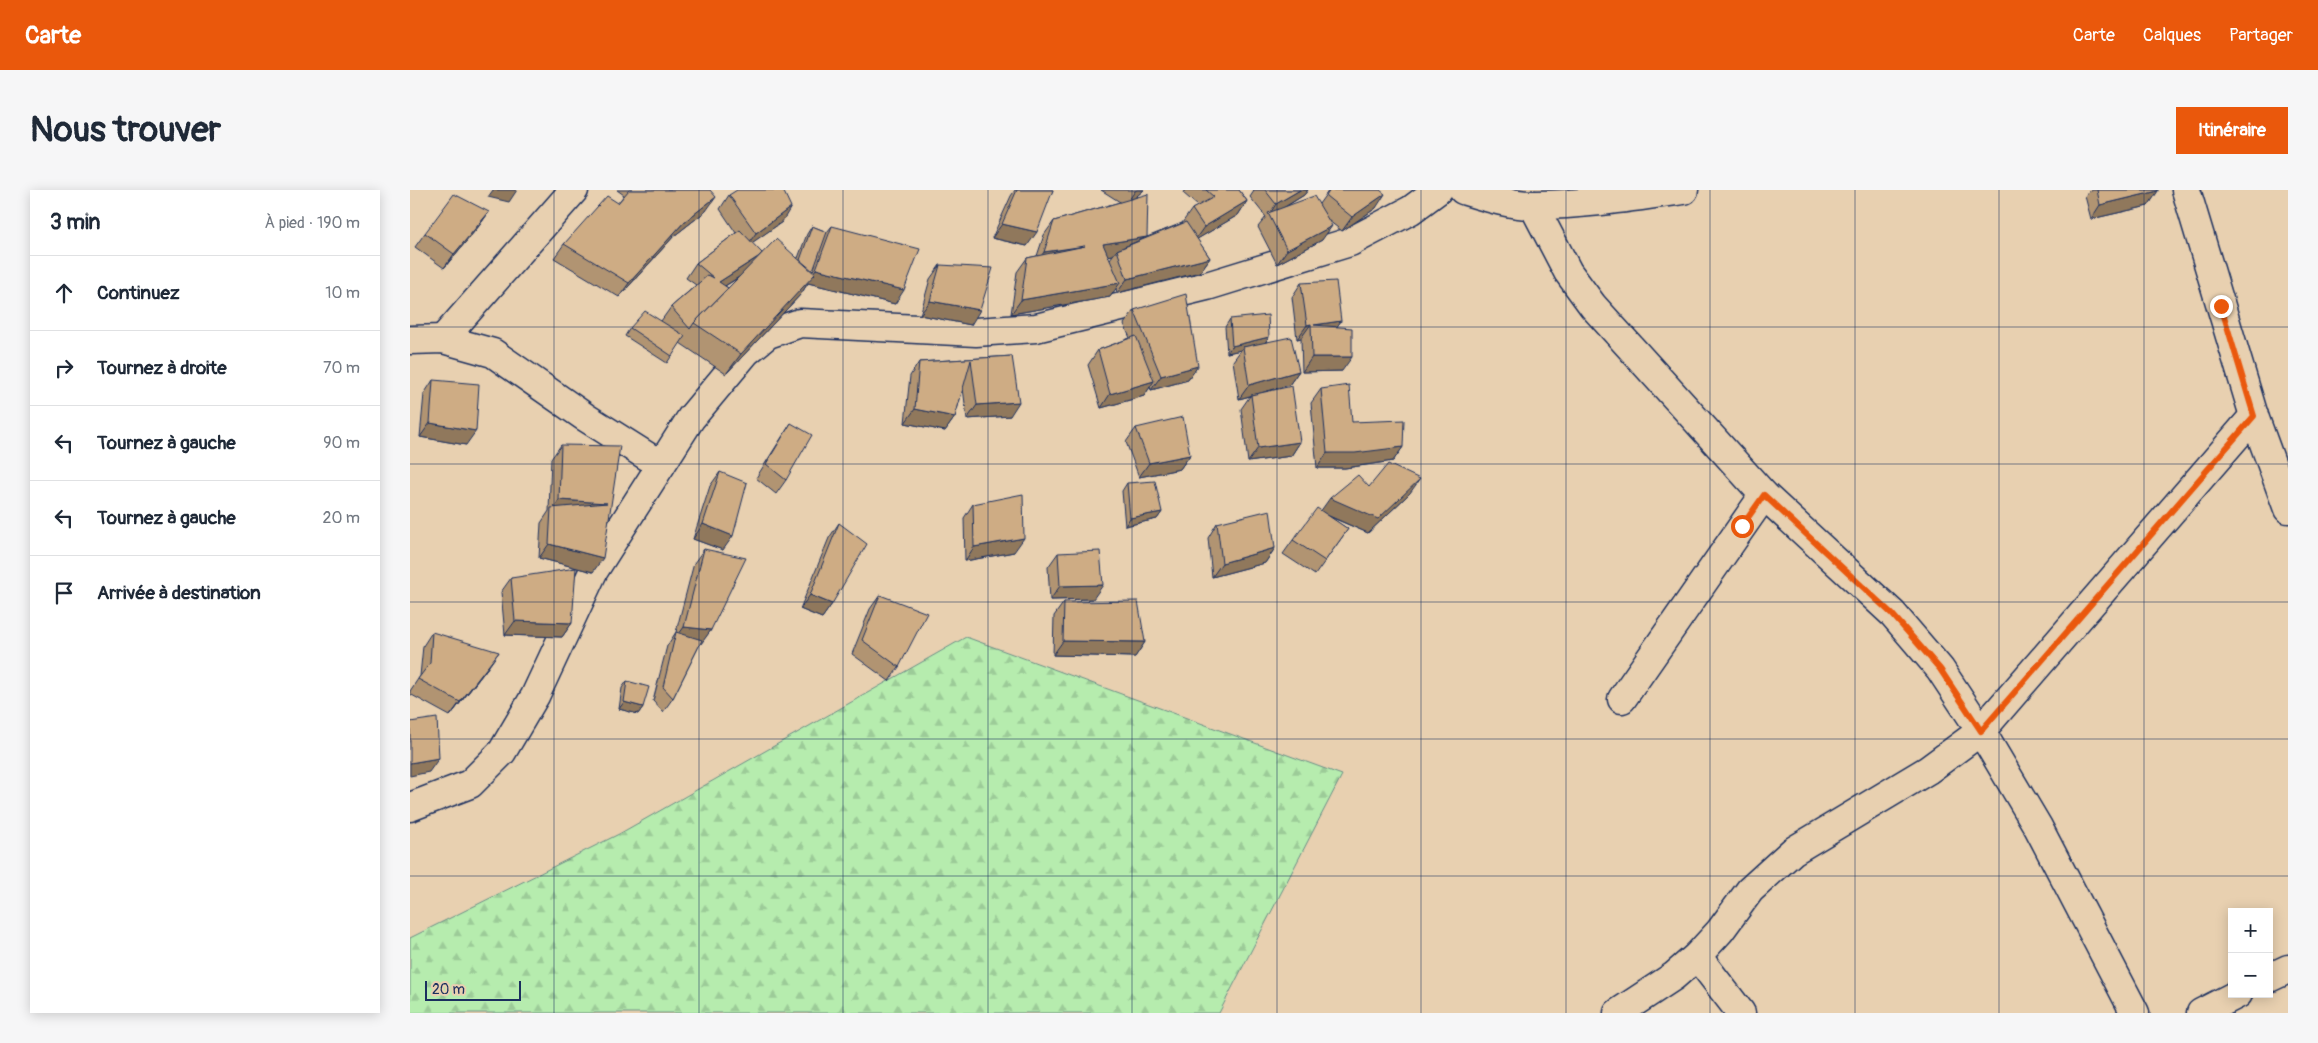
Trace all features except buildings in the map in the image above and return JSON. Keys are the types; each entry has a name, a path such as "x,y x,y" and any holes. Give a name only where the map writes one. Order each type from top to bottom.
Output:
{"street":[{"path":"443,339 574,190"},
{"path":"410,807 470,784 502,752 535,696 593,572 661,465 691,418 720,382 746,352 768,334 800,324 976,332 1036,328 1206,286 1350,242 1412,210 1438,190"},
{"path":"1463,190 1489,198 1534,205 1625,198 1684,190"},
{"path":"2186,190 2254,416 2288,509"},
{"path":"1534,205 1568,272 1593,306 1764,495 1892,614 1940,669 1981,731 2038,827 2135,1013"},
{"path":"410,340 443,339 493,353 577,412 661,465"},
{"path":"1618,1013 1674,976 1697,956 1720,931 1750,890 1793,851 1928,770 1981,731 2254,416"},
{"path":"1622,699 1764,495"},
{"path":"1697,956 1741,1013"},
{"path":"2273,976 2288,969"},
{"path":"2201,1013 2230,998"}],"green space":[{"path":"966,637 1342,775 1219,1013 410,1013 410,938 619,834"}],"route":[{"path":"1742,526 1764,495 1892,614 1940,669 1981,731 2254,416 2221,306"}]}
